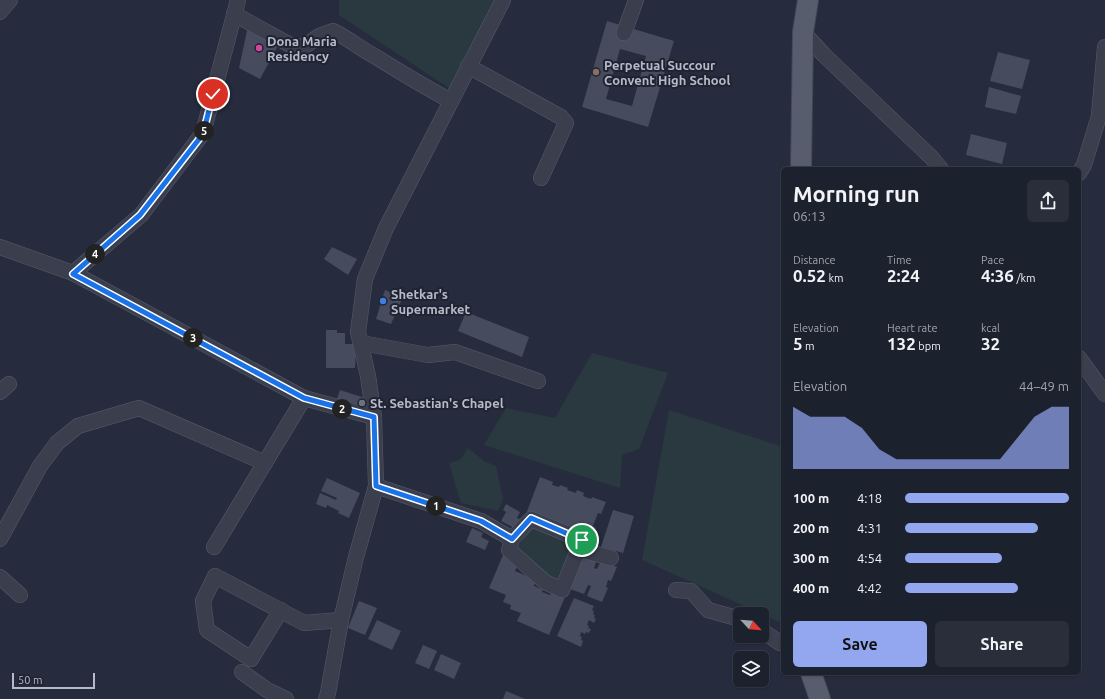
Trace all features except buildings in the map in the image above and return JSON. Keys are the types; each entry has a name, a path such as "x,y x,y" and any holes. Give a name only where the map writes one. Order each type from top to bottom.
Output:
{"main road":[{"path":"801,167 803,32 808,0"},
{"path":"812,675 820,699"}],"street":[{"path":"0,12 10,0"},
{"path":"326,699 341,620 356,557 376,486 374,417 368,376 358,332 365,280 386,228 503,0"},
{"path":"624,33 636,0"},
{"path":"73,274 140,215 203,134 236,7 292,46 305,46 319,36 333,31 343,35 363,50 392,68 451,101"},
{"path":"803,32 824,55 931,157 939,167"},
{"path":"1081,170 1084,165 1099,116 1105,47"},
{"path":"468,66 561,117 566,122 541,178"},
{"path":"0,247 73,274 304,398 374,417"},
{"path":"361,343 428,355 455,352 538,381"},
{"path":"1081,361 1105,394"},
{"path":"214,547 304,398"},
{"path":"0,539 40,466 57,443 78,426 139,408 265,463"},
{"path":"376,486 481,521 512,539"},
{"path":"531,518 582,540 562,590 545,582 509,550 512,539 531,518"},
{"path":"578,549 611,558"},
{"path":"281,610 251,659 207,630 203,601 215,576 281,610 304,623 341,620"},
{"path":"0,577 20,595"},
{"path":"676,590 690,591 708,610 733,617"},
{"path":"769,636 781,643"},
{"path":"242,672 267,690 286,699"}],"shaded area":[{"path":"339,0 496,0 449,88 339,15"},
{"path":"592,353 668,373 639,449 622,455 620,488 484,445 506,408 555,418"},
{"path":"669,410 781,446 780,622 769,617 769,607 747,607 642,560"},
{"path":"468,448 484,461 496,466 503,499 498,511 461,503 449,463 460,460"},
{"path":"535,523 576,541 558,582 546,580 519,549 519,545"}],"place":[{"name":"Dona Maria Residency","path":"259,48"},
{"name":"Perpetual Succour Convent High School","path":"596,72"},
{"name":"Shetkar's Supermarket","path":"383,301"},
{"name":"St. Sebastian's Chapel","path":"362,403"}],"route":[{"path":"213,94 203,134 140,215 73,274 304,398 374,417 376,486 481,521 512,539 531,518 582,540"}]}
